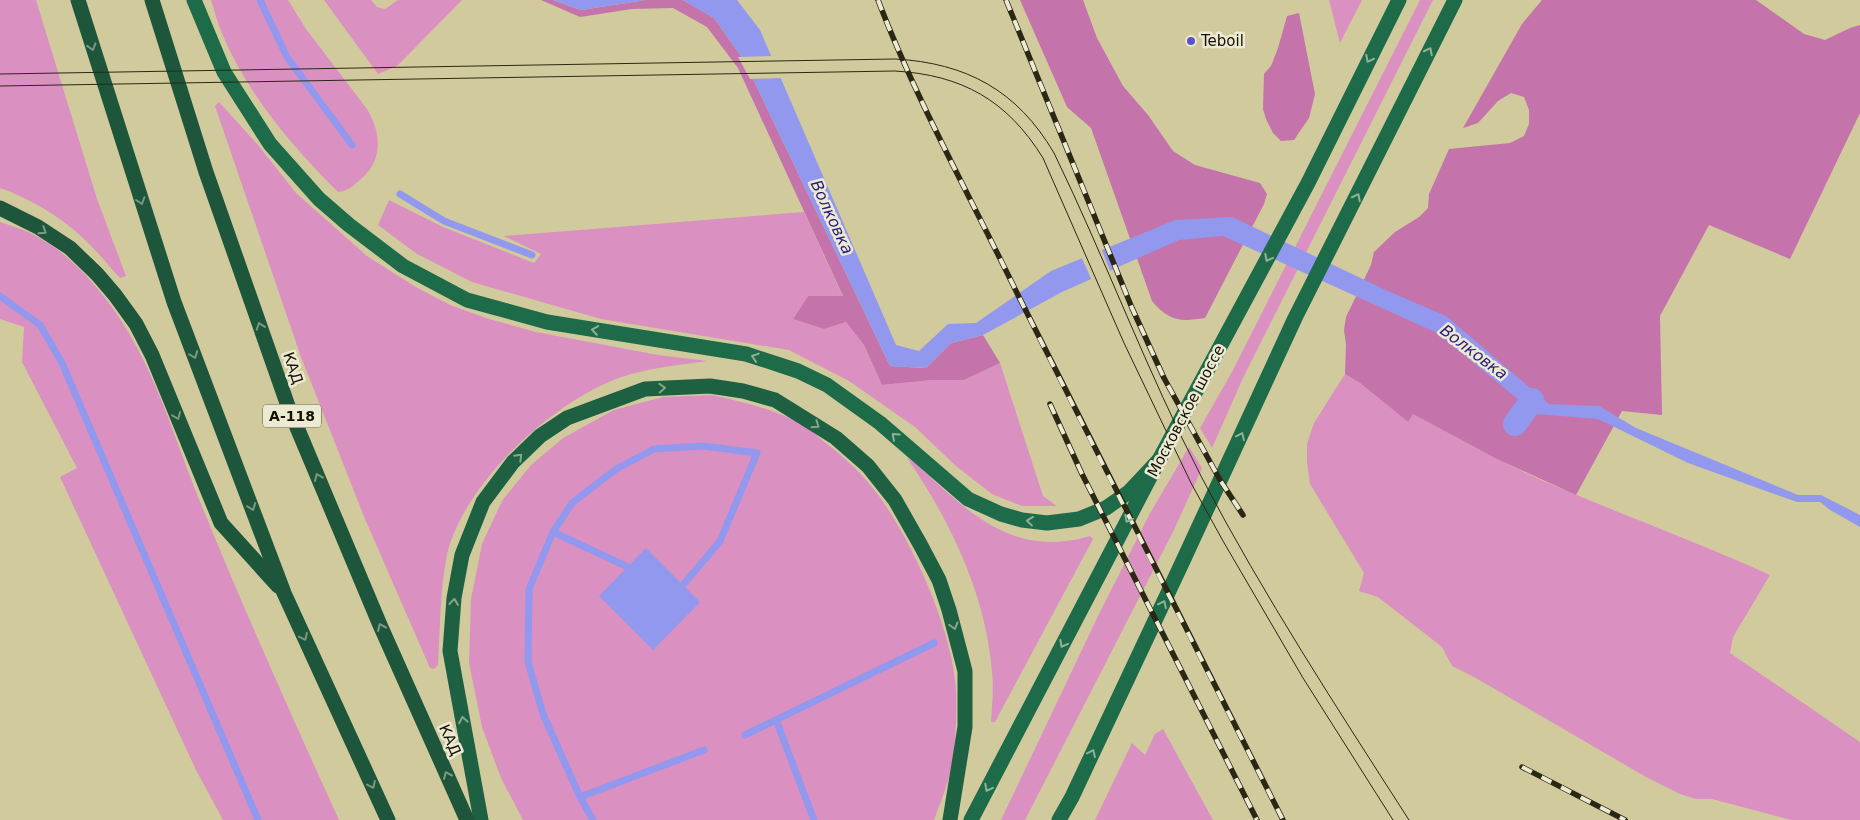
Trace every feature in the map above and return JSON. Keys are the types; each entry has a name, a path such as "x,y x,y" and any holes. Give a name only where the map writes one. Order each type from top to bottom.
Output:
{"highway":[{"path":"78,0 174,302 284,593 388,820"},
{"name":"КАД","path":"152,0 206,172 288,406 380,625 467,820"},
{"path":"0,208 38,227 70,248 98,274 116,295 136,324 152,355 221,523 284,593"},
{"path":"481,820 450,651 454,598 462,555 483,502 513,462 540,436 567,418 645,389 710,386 743,391 776,400 836,438 868,466 895,500 920,544 939,580 958,640 964,672 965,727 950,820"}],"main road":[{"path":"194,0 229,80 270,144 319,199 349,225 403,266 467,300 548,322 746,354 798,371 827,385 880,423 968,499 1001,514 1022,520 1047,523 1079,519 1106,508 1129,492 1159,460"},
{"name":"Московское шоссе","path":"971,820 1159,460 1247,298 1399,0"},
{"path":"1059,820 1072,797 1295,318 1455,0"},
{"path":"1066,820 1072,797"}],"shaded area":[{"path":"0,0 36,0 97,199 126,276 120,278 83,238 54,215 33,202 0,188"},
{"path":"211,0 288,0 306,29 372,118 377,136 377,154 374,163 368,171 353,186 345,191 338,192 304,157 273,119 245,79 234,58 221,32"},
{"path":"324,0 371,0 377,7 385,9 398,0 462,0 397,66 378,74"},
{"path":"541,0 553,0 581,10 646,0 683,0 714,18 745,62 890,366 926,368 951,343 983,335 1000,363 964,380 933,380 882,385 864,345 846,322 824,329 793,319 808,296 843,296 738,68 707,27 673,8 632,9 580,17"},
{"path":"1020,0 1083,0 1097,38 1123,86 1148,115 1173,151 1195,165 1260,183 1267,194 1264,204 1205,318 1182,320 1164,313 1152,301 1091,128 1067,107"},
{"path":"1329,0 1362,0 1340,43"},
{"path":"1420,0 1433,0 1243,378 1212,448 1200,428 1232,372"},
{"path":"1542,0 1756,0 1804,34 1825,40 1860,25 1860,113 1790,259 1709,225 1660,316 1662,415 1622,411 1576,495 1497,459 1413,414 1408,422 1360,383 1345,374 1346,344 1344,330 1346,317 1371,265 1374,252 1395,232 1419,217 1428,208 1429,194 1449,149 1510,143 1524,136 1529,124 1529,110 1524,97 1511,93 1498,101 1478,123 1463,128 1522,24"},
{"path":"1299,13 1315,94 1309,118 1294,140 1281,141 1273,133 1263,109 1264,74 1271,66 1287,16"},
{"path":"219,102 258,145 296,193 367,256 414,286 450,305 489,319 536,332 658,355 708,361 640,372 619,378 593,390 566,406 539,426 491,474 471,501 456,528 447,555 442,595 438,665 434,669 430,668 365,519 301,357 215,106"},
{"path":"389,200 443,227 534,263 541,254 504,236 804,212 843,297 808,296 793,319 824,329 846,322 864,345 882,385 933,380 964,380 1000,363 1043,496 1057,506 1022,506 992,494 956,466 915,427 849,381 789,350 601,319 472,282 417,254 378,225"},
{"path":"0,222 39,238 71,261 105,298 137,347 150,373 203,509 236,587 339,820 223,820 196,770 60,477 77,468 22,362 24,327 0,319"},
{"path":"1345,374 1360,383 1408,422 1413,413 1543,481 1770,575 1733,637 1730,653 1860,742 1860,820 1791,820 1712,799 1696,799 1680,794 1646,777 1452,666 1442,647 1378,597 1359,591 1364,573 1310,484 1307,462 1307,444 1314,423"},
{"path":"712,395 769,410 807,427 845,459 866,480 892,515 905,538 918,563 939,615 953,667 956,691 955,745 947,783 934,820 523,820 501,778 482,727 469,663 471,599 482,544 502,501 531,465 563,438 614,410 663,397"},
{"path":"1189,447 1202,468 1174,530 1025,820 1001,820 1099,614 1149,515"},
{"path":"907,458 972,513 1014,536 1037,541 1062,541 1090,536 1093,539 995,722 991,722 993,684 988,643 974,587 938,507"},
{"path":"1163,729 1213,820 1095,820 1132,743 1145,755 1155,734"}],"water":[{"path":"553,0 646,0 581,10"},
{"name":"Волковка","path":"683,0 737,0 760,30 896,345 919,351 948,324 976,323 1051,271 1175,220 1232,217 1390,292 1446,316 1549,404 1599,406 1636,428 1798,495 1821,495 1860,515 1860,527 1820,502 1797,502 1688,463 1598,419 1536,414 1437,333 1223,236 1179,240 1062,292 983,335 951,343 926,368 890,366 745,62 714,18"},
{"path":"646,548 700,602 653,650 599,596"}],"pier":[{"path":"774,56 784,78 750,79 738,57"},
{"path":"1101,248 1111,273 1092,281 1081,256"}],"waterway":[{"path":"260,0 287,57 352,145"},
{"path":"400,194 444,221 532,255"},
{"path":"0,296 40,325 62,363 258,820"},
{"path":"1515,424 1532,400"},
{"path":"593,820 580,797 543,714 528,662 529,589 553,532 572,503 616,469 654,449 703,446 757,453 720,541 678,591"},
{"path":"553,532 628,567 634,572"},
{"path":"745,735 934,643"},
{"path":"776,720 814,820"},
{"path":"580,797 704,750"}],"tram line":[{"path":"0,74 895,59 945,67 967,74 987,84 1024,112 1054,153 1163,398 1202,478 1276,609 1409,820"},
{"path":"0,86 895,71 941,78 981,94 1014,120 1043,158 1124,343 1191,483 1303,678 1393,820"}],"railway":[{"path":"878,0 909,75 945,149 1283,820"},
{"path":"1006,0 1132,308 1164,378 1220,480 1243,515"},
{"path":"1050,404 1082,474 1257,820"},
{"path":"1522,767 1625,820"}],"place":[{"name":"Teboil","path":"1191,41"}]}
